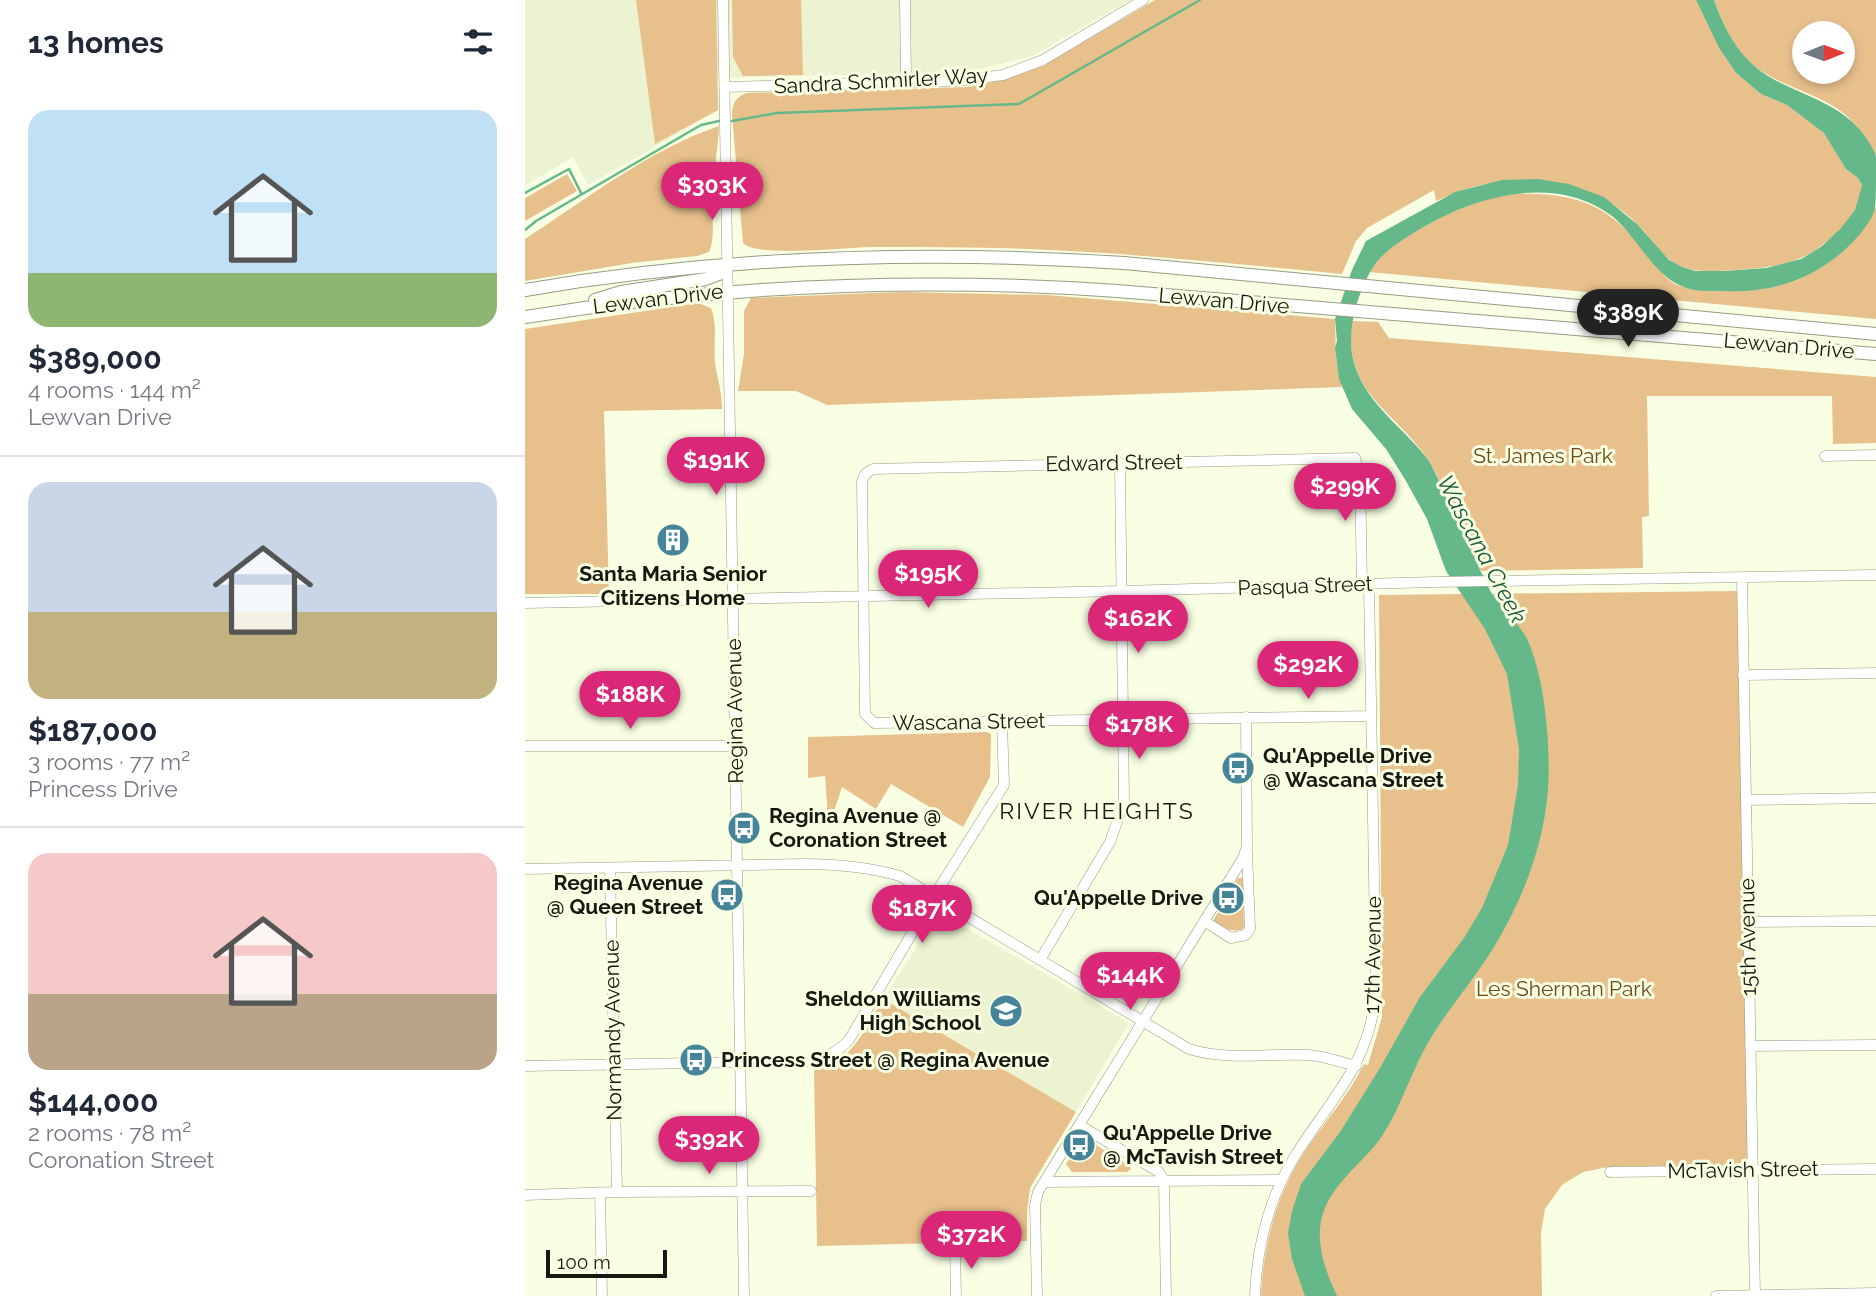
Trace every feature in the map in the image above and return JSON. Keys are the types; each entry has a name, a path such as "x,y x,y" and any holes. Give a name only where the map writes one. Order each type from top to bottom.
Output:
{"main road":[{"name":"Lewvan Drive","path":"525,290 728,263 880,256 1000,257 1124,263 1876,334"},
{"name":"Lewvan Drive","path":"572,309 621,292 706,279 719,274 728,263"},
{"name":"Lewvan Drive","path":"525,317 729,291 825,285 998,284 1117,291 1876,354"}],"street":[{"name":"Regina Avenue","path":"723,0 744,1296"},
{"path":"905,0 906,83"},
{"name":"Sandra Schmirler Way","path":"725,87 906,83 980,79 1014,72 1043,60 1143,0"},
{"path":"1825,456 1876,455"},
{"name":"Edward Street","path":"863,596 862,482 865,474 873,469 1355,458"},
{"name":"17th Avenue","path":"1255,1296 1256,1273 1269,1211 1301,1145 1356,1066 1369,1036 1376,993 1366,585 1360,476 1355,458"},
{"path":"1040,960 1110,842 1124,802 1120,463"},
{"name":"Pasqua Street","path":"525,604 1521,580 1876,575"},
{"name":"15th Avenue","path":"1742,578 1755,1296"},
{"name":"Wascana Street","path":"863,596 865,714 874,723 1371,716"},
{"path":"1743,674 1876,673"},
{"path":"1204,921 1231,938 1247,935 1250,929 1246,718"},
{"path":"525,1066 809,1061 825,1058 839,1050 849,1040 934,896 1004,785 1002,722"},
{"path":"525,746 735,746"},
{"path":"1746,800 1876,798"},
{"path":"1037,1296 1035,1205 1038,1192 1243,858 1247,847"},
{"path":"525,869 836,864 877,869 900,876 1189,1049 1204,1054 1230,1056 1311,1055 1356,1066"},
{"name":"Normandy Avenue","path":"610,868 617,1192"},
{"path":"1748,922 1876,921"},
{"path":"1750,1046 1876,1045"},
{"path":"1079,1125 1159,1172 1164,1181 1166,1296"},
{"name":"McTavish Street","path":"1610,1172 1876,1169"},
{"path":"1044,1182 1282,1180"},
{"path":"525,1195 811,1191"},
{"path":"600,1192 602,1296"},
{"path":"955,1247 956,1296"},
{"path":"1716,1296 1876,1293"}],"shaded area":[{"path":"525,0 1130,0 1032,56 973,70 718,78 719,110 588,185 573,157 525,186"},
{"path":"1696,0 1714,0 1733,40 1749,61 1762,72 1835,109 1861,131 1872,147 1876,157 1873,215 1860,234 1832,261 1799,279 1763,289 1694,290 1664,275 1621,224 1590,203 1566,195 1515,194 1465,207 1442,217 1397,244 1384,254 1373,268 1358,300 1351,337 1354,362 1364,387 1429,461 1489,589 1527,639 1538,673 1545,713 1549,754 1548,790 1541,835 1519,901 1485,961 1432,1036 1382,1136 1340,1184 1326,1205 1320,1227 1321,1247 1337,1296 1305,1296 1292,1259 1288,1233 1301,1184 1340,1132 1420,997 1464,938 1482,908 1508,845 1518,785 1519,749 1507,674 1485,629 1446,571 1427,519 1406,481 1386,449 1352,409 1339,379 1335,319 1352,270 1366,241 1455,192 1502,180 1538,179 1569,184 1604,197 1638,225 1669,260 1695,271 1766,268 1801,259 1822,246 1855,210 1862,185 1858,178 1846,169 1824,133 1787,105 1761,94 1736,73 1719,48"},
{"name":"Sheldon Williams High School","path":"939,912 1129,1023 1076,1112 883,999"}],"green space":[{"path":"636,0 716,0 718,110 655,144"},
{"path":"732,0 801,0 803,75 743,76 733,57"},
{"path":"1155,0 1696,0 1719,48 1736,73 1761,94 1787,105 1825,133 1846,169 1858,178 1862,185 1858,201 1851,217 1834,235 1823,245 1800,258 1765,267 1717,271 1690,270 1677,265 1617,207 1568,185 1542,180 1488,184 1436,201 1434,190 1367,228 1356,241 1342,274 1060,250 874,247 784,251 766,250 743,243 732,115 735,102 742,95 967,87 1003,80 1043,66"},
{"path":"1714,0 1876,0 1876,156 1859,128 1840,111 1816,97 1776,80 1745,58 1725,26"},
{"path":"719,126 709,252 525,281 525,239 643,162"},
{"path":"567,174 577,191 525,221 525,198"},
{"path":"1506,194 1545,194 1595,207 1625,228 1661,272 1678,286 1738,291 1786,284 1828,263 1846,248 1876,207 1876,319 1369,272 1386,250 1424,226 1485,199"},
{"path":"900,292 1047,295 1335,319 1336,359 1342,387 827,405 796,391 738,391 744,354 744,311 751,298"},
{"path":"698,303 711,308 713,315 715,364 722,409 604,411 609,594 525,594 525,329"},
{"name":"St. James Park","path":"1352,321 1378,322 1389,338 1876,377 1876,443 1833,444 1832,396 1647,396 1649,516 1642,517 1643,568 1481,571 1431,464 1364,385 1355,367 1351,346"},
{"name":"Les Sherman Park","path":"1737,591 1749,1166 1608,1167 1583,1172 1562,1185 1545,1209 1541,1233 1542,1296 1261,1296 1273,1219 1287,1182 1364,1064 1368,1065 1382,1017 1379,595"},
{"path":"991,734 990,777 963,827 891,784 876,809 842,787 832,817 828,818 825,776 808,778 808,737"},
{"path":"1238,878 1243,878 1244,928 1233,930 1214,923 1214,919"},
{"path":"883,999 1076,1112 1030,1188 1027,1241 817,1246 814,1070 838,1061 856,1044"},
{"path":"1084,1138 1129,1165 1131,1169 1127,1172 1072,1172 1066,1164"}],"waterway":[{"path":"732,121 777,113 1019,104 1200,0"},
{"path":"525,230 701,125 719,121"},
{"path":"525,193 569,169 581,193"}],"place":[{"name":"Santa Maria Senior Citizens Home","path":"673,540"},
{"name":"Qu'Appelle Drive @ Wascana Street","path":"1238,768"},
{"name":"Regina Avenue @ Coronation Street","path":"744,828"},
{"name":"Regina Avenue @ Queen Street","path":"727,895"},
{"name":"Qu'Appelle Drive","path":"1228,898"},
{"name":"Sheldon Williams High School","path":"1006,1011"},
{"name":"Princess Street @ Regina Avenue","path":"696,1060"},
{"name":"Qu'Appelle Drive @ McTavish Street","path":"1079,1145"}],"district":[{"name":"RIVER HEIGHTS","path":"1097,811"}],"water label":[{"name":"Wascana Creek","path":"1482,549"}]}
